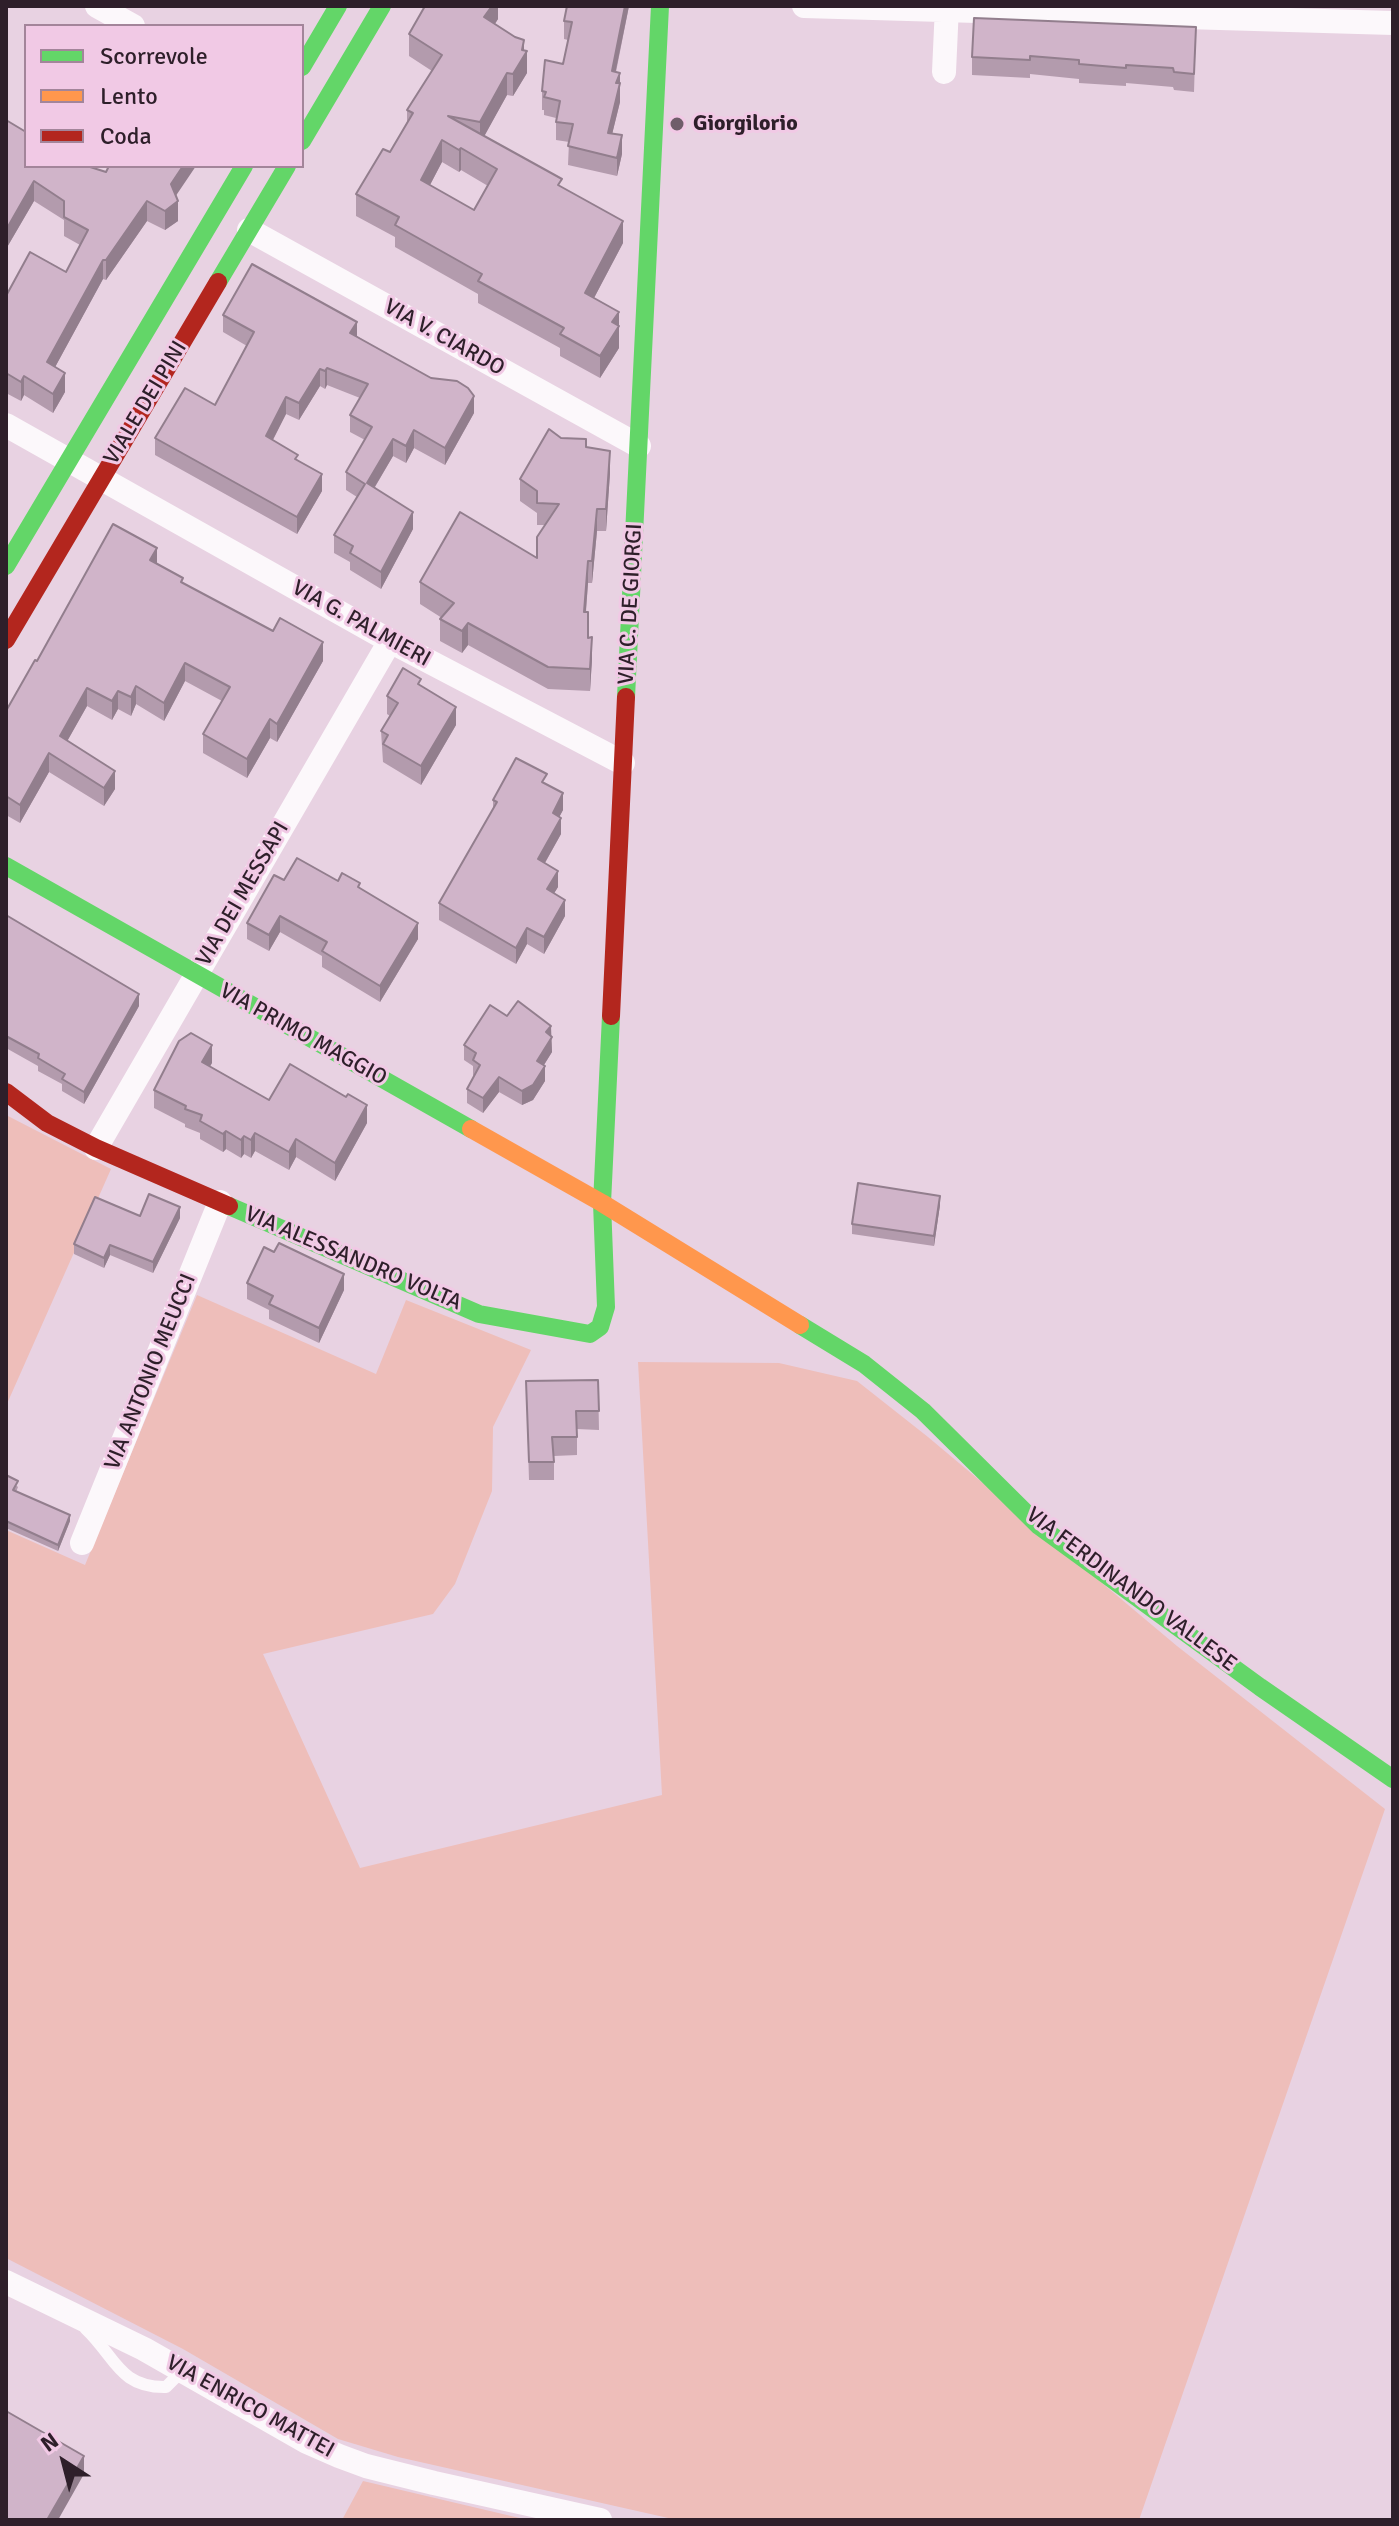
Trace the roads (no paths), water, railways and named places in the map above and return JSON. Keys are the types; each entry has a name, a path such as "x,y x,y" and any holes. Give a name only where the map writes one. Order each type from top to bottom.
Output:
{"street":[{"path":"97,6 129,24"},
{"path":"304,64 338,6"},
{"path":"305,130 382,6"},
{"name":"VIA C. DE GIORGI","path":"602,1203 660,6"},
{"path":"804,6 1344,14 1393,23"},
{"path":"944,72 947,8"},
{"name":"VIALE DEI PINI","path":"6,566 243,168"},
{"name":"VIALE DEI PINI","path":"6,640 286,168"},
{"name":"VIA V. CIARDO","path":"249,230 639,446"},
{"name":"VIA G. PALMIERI","path":"6,425 390,641 623,763"},
{"name":"VIA DEI MESSAPI","path":"96,1148 390,641"},
{"name":"VIA PRIMO MAGGIO","path":"6,866 602,1203"},
{"name":"VIA ALESSANDRO VOLTA","path":"6,1092 47,1123 96,1148 479,1314 590,1334 600,1327 606,1307 602,1203"},
{"name":"VIA ANTONIO MEUCCI","path":"82,1543 220,1202"},
{"name":"VIA FERDINANDO VALLESE","path":"602,1203 864,1364 923,1411 1039,1526 1260,1687 1393,1779"},
{"name":"VIA ENRICO MATTEI","path":"6,2282 179,2369 307,2442 366,2466 600,2520"}],"lane":[{"path":"69,2313 94,2337 118,2369 137,2384 166,2387 179,2369"}],"place":[{"name":"Giorgilorio","path":"677,124"}]}
